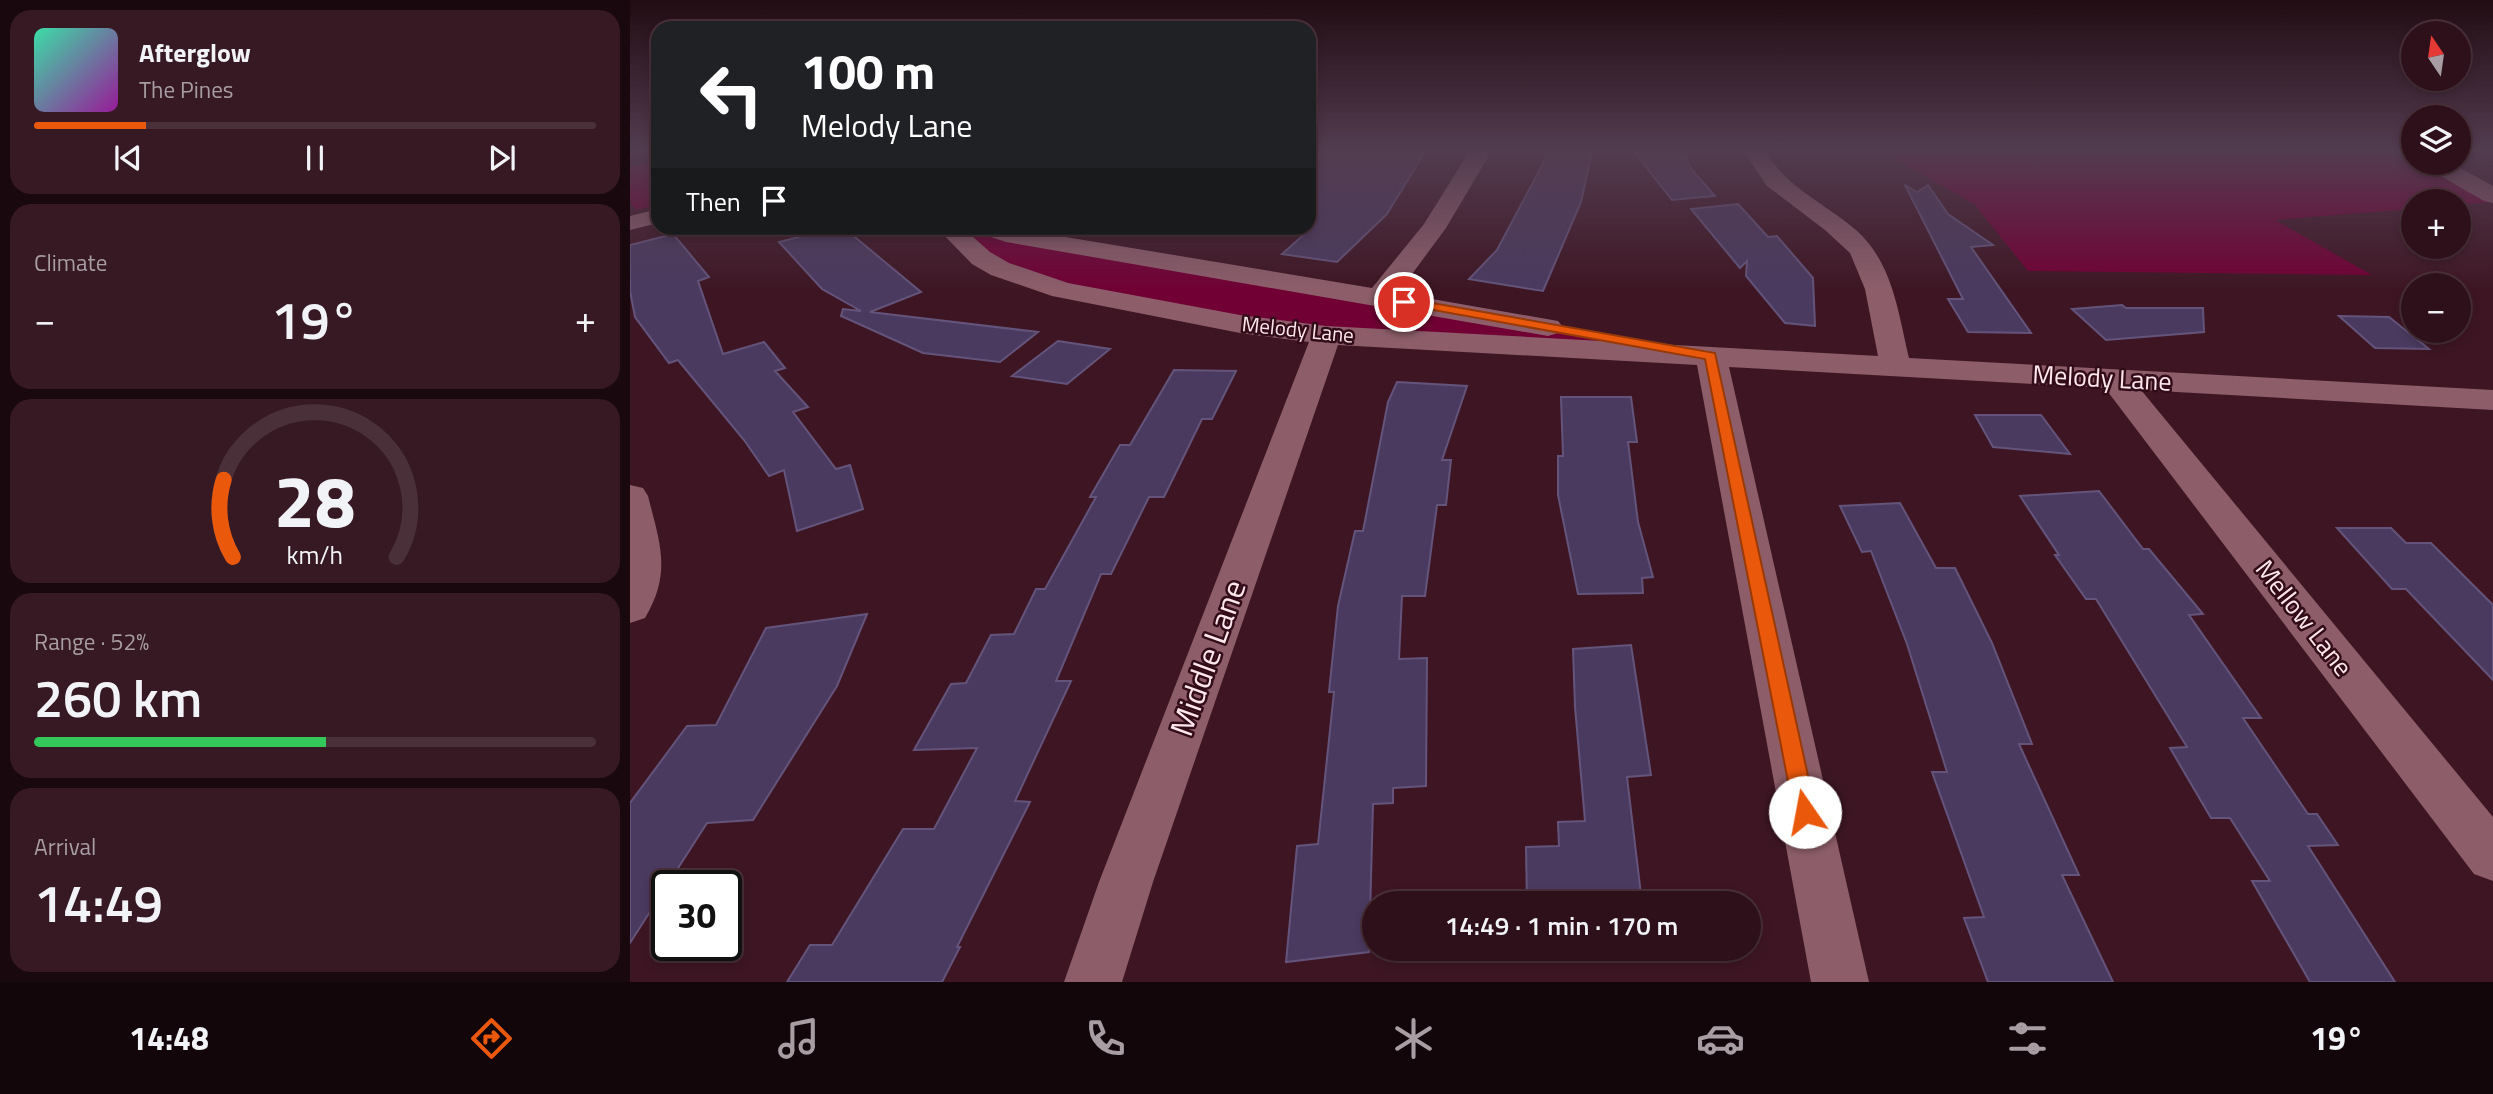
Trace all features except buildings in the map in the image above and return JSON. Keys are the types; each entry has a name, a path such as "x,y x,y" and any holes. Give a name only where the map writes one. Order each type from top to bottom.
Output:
{"street":[{"path":"1379,298 1410,263 1454,198"},
{"path":"1794,198 1830,222 1860,249 1874,276 1895,366"},
{"path":"630,223 651,218"},
{"name":"Melody Lane","path":"956,235 981,258 1000,269 1062,290 1240,324 1326,335 2493,400"},
{"name":"Melody Lane","path":"1021,235 1711,356"},
{"path":"1054,242 1067,235"},
{"name":"Middle Lane","path":"1093,982 1126,882 1326,335"},
{"path":"1711,356 1840,982"},
{"name":"Mellow Lane","path":"2115,379 2493,857"},
{"path":"630,496 644,564 630,608"}],"shaded area":[{"path":"630,198 651,198 651,207 636,210"},
{"path":"1963,198 2401,198 2401,210 2275,220 2372,275 2028,271 1974,204"},
{"path":"2471,198 2493,198 2493,202 2471,204"},
{"path":"963,235 1003,235 1680,353 1328,333 1117,301 986,257"}],"route":[{"path":"1404,302 1711,356 1805,812"}]}
